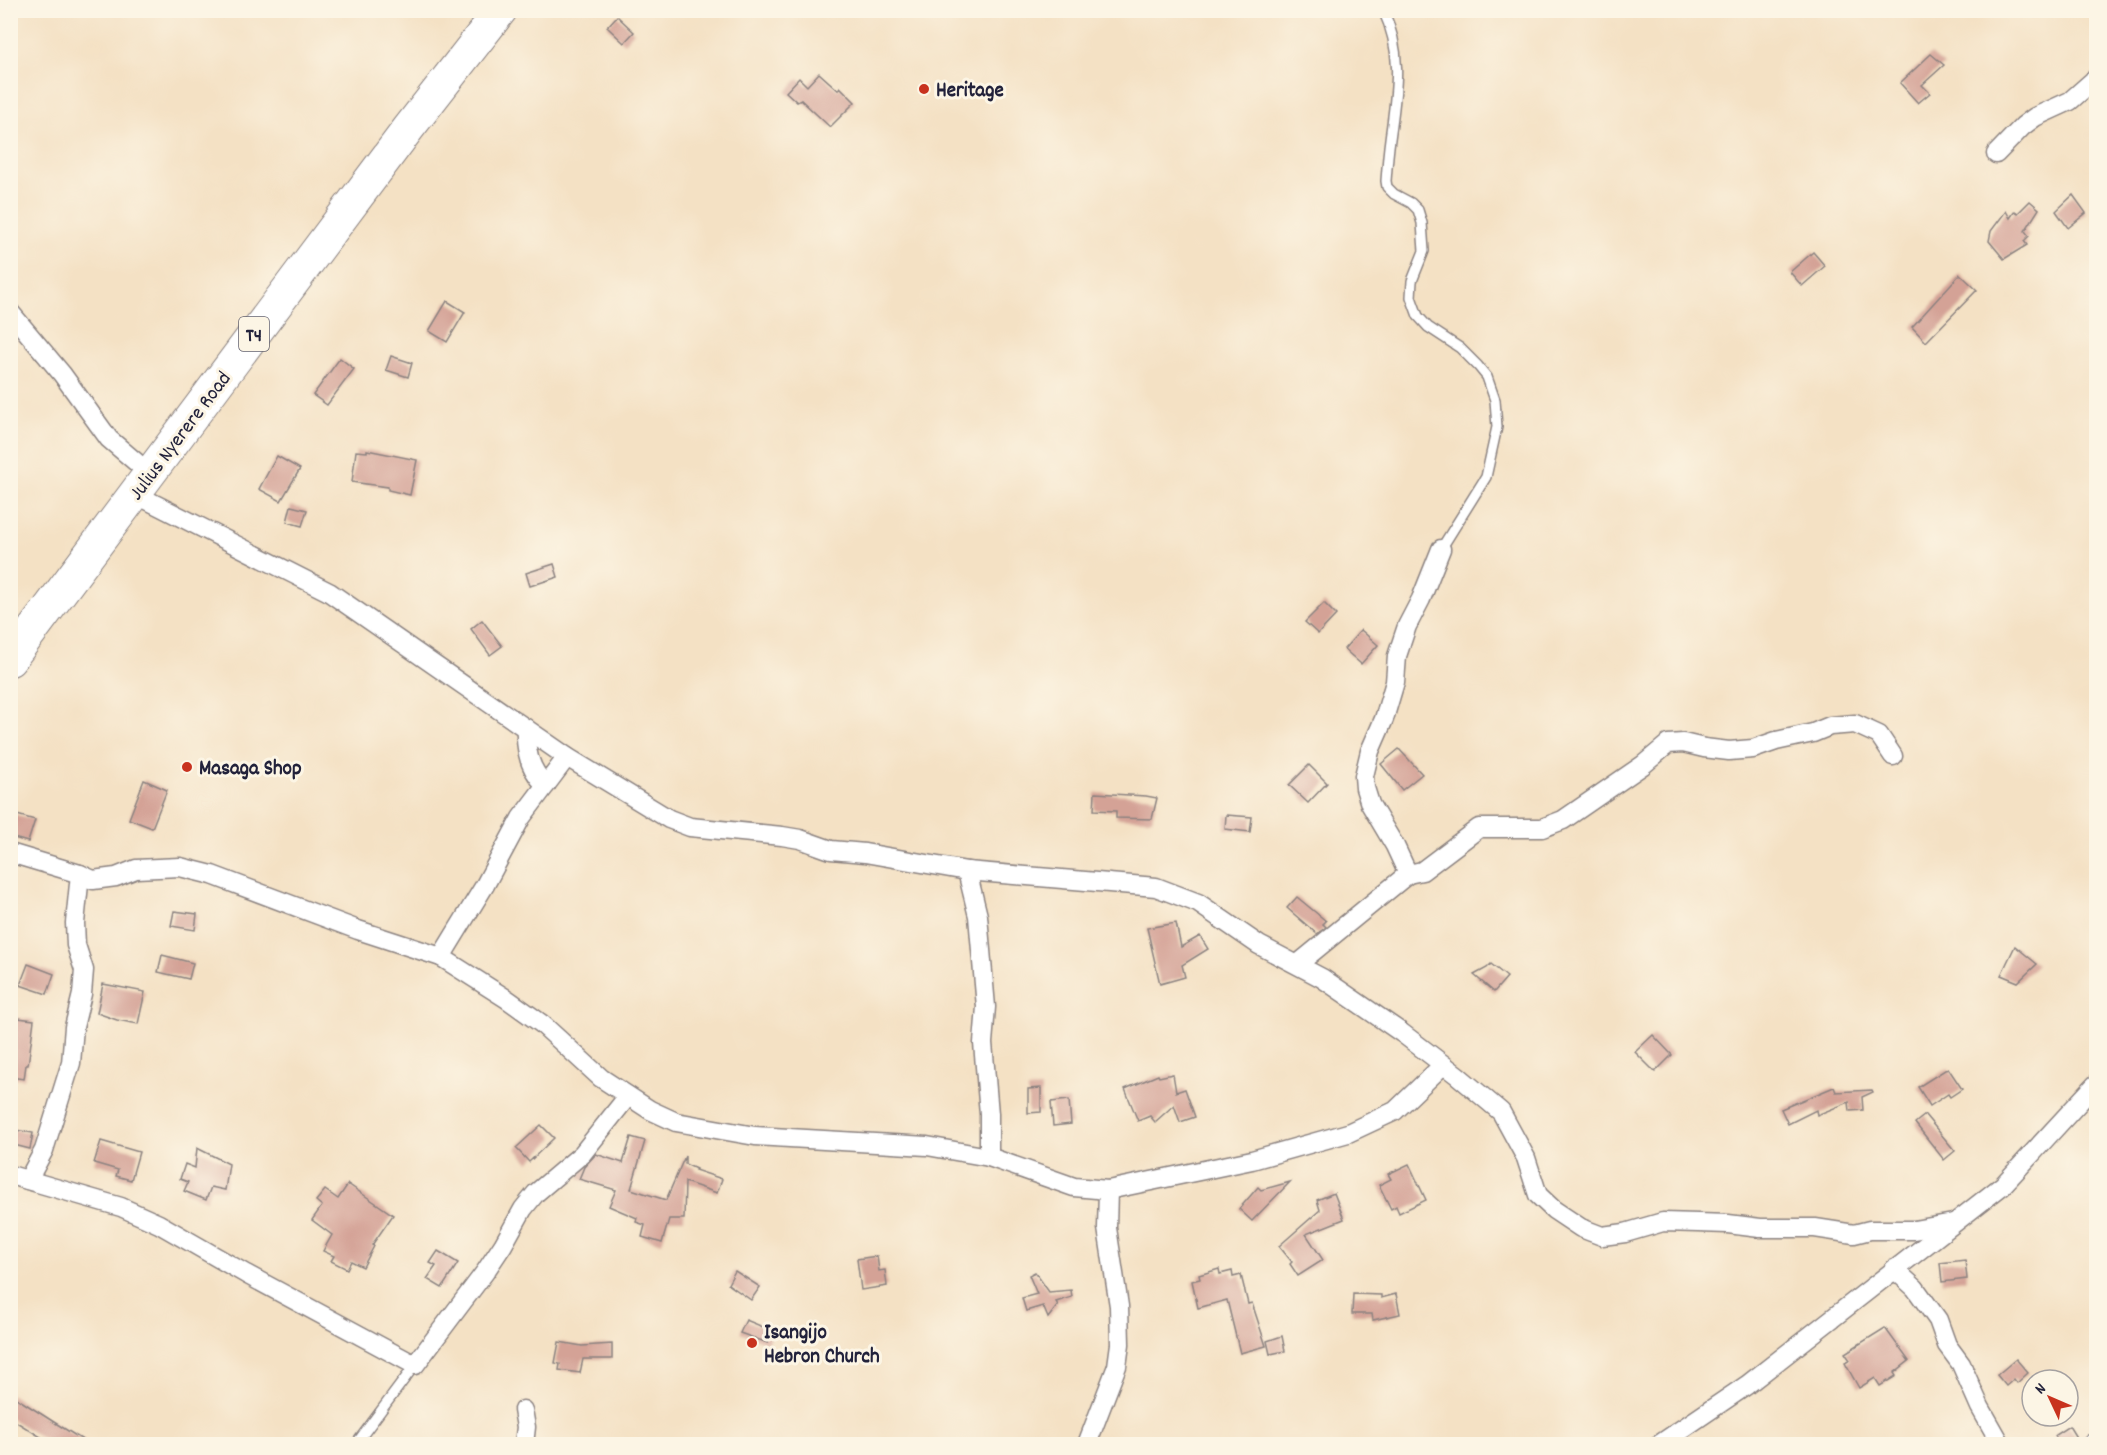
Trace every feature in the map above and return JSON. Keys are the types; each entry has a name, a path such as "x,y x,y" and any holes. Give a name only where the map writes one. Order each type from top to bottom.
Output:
{"highway":[{"name":"Julius Nyerere Road","path":"10,660 408,129 501,10"}],"street":[{"path":"1996,154 2023,126 2035,117 2070,101 2097,78"},
{"path":"10,312 62,374 143,484 329,592 567,757 669,819 690,827 782,836 800,839 831,850 865,853 968,871 1155,887 1197,903 1259,945 1298,964 1367,1008 1457,1075 1501,1112 1526,1158 1538,1195 1554,1210 1581,1228 1602,1236 1625,1233 1664,1222 1728,1224 1760,1228 1815,1228 1854,1234 1870,1230 1914,1230 1953,1223"},
{"path":"1408,874 1395,846 1370,804 1364,776 1370,751 1384,720 1395,682 1397,656 1407,626 1421,599 1441,549"},
{"path":"1298,964 1408,874 1422,871 1479,828 1542,828 1563,820 1643,765 1668,744 1683,743 1729,751 1753,749 1776,741 1813,733 1830,726 1855,724 1879,735 1893,756"},
{"path":"526,728 527,757 538,778 546,785"},
{"path":"441,957 486,885 521,819 567,757"},
{"path":"10,853 93,880 116,877 136,869 180,867 212,875 358,930 441,957 534,1018 601,1078 650,1110 676,1122 755,1136 927,1146 988,1157 1074,1187 1108,1190 1252,1160 1348,1133 1395,1111 1443,1065"},
{"path":"968,871 978,916 986,1007 983,1043 989,1114 988,1157"},
{"path":"28,1180 44,1150 71,1063 74,1027 82,993 84,970 75,934 80,874"},
{"path":"1660,1444 1747,1385 2003,1185 2097,1084"},
{"path":"10,1175 121,1207 159,1224 246,1274 415,1365 486,1272 504,1245 523,1209 536,1193 582,1154 628,1096"},
{"path":"1087,1444 1117,1366 1120,1344 1119,1306 1107,1228 1108,1190"},
{"path":"1894,1269 1915,1288 1938,1320 1947,1345 1961,1364 1980,1407 2001,1444"},
{"path":"523,1410 526,1427 524,1444"},
{"path":"2092,1444 2097,1441"}],"lane":[{"path":"1383,10 1390,26 1397,60 1396,100 1389,142 1387,187 1418,210 1422,223 1424,251 1412,281 1411,297 1418,316 1428,327 1460,348 1487,377 1495,400 1497,427 1486,477 1441,549"},
{"path":"356,1444 415,1365"}],"building":[{"path":"617,16 634,32 624,43 607,27"},
{"path":"1931,54 1944,65 1922,85 1930,93 1918,103 1900,83"},
{"path":"819,73 838,90 840,87 855,102 830,127 801,100 797,102 786,92 799,78 807,86"},
{"path":"2073,195 2086,213 2068,228 2056,211"},
{"path":"2030,201 2039,209 2025,231 2029,236 2024,241 2027,245 2004,259 1989,241 1991,231 2006,211 2010,218 2015,211 2018,213"},
{"path":"1813,252 1825,266 1802,286 1790,272"},
{"path":"1960,274 1977,290 1926,342 1912,327"},
{"path":"447,301 465,312 447,342 429,331"},
{"path":"391,356 412,363 408,377 386,370"},
{"path":"340,358 354,369 327,405 313,395"},
{"path":"367,450 417,460 410,495 388,490 388,487 352,482 356,451 367,452"},
{"path":"277,456 300,469 281,501 259,489"},
{"path":"291,506 307,510 302,526 287,522"},
{"path":"554,564 558,577 530,586 526,573"},
{"path":"1324,603 1336,615 1318,634 1305,622"},
{"path":"482,620 502,646 490,655 471,629"},
{"path":"1361,630 1378,645 1361,664 1344,649"},
{"path":"1399,749 1422,774 1402,790 1381,764"},
{"path":"1309,765 1327,783 1308,803 1289,785"},
{"path":"144,780 167,790 152,828 129,819"},
{"path":"1095,793 1157,798 1152,819 1116,818 1116,811 1094,810"},
{"path":"10,813 35,820 28,842 10,837"},
{"path":"1226,815 1252,817 1250,832 1225,829"},
{"path":"1297,897 1326,921 1323,924 1326,927 1317,934 1287,908"},
{"path":"174,911 197,914 195,930 171,926"},
{"path":"1176,923 1181,947 1200,936 1208,949 1182,965 1185,977 1160,984 1147,928"},
{"path":"2015,946 2037,964 2018,982 2001,975"},
{"path":"162,955 193,963 189,979 158,972"},
{"path":"28,964 54,974 47,994 20,985"},
{"path":"1491,964 1507,977 1494,992 1474,975"},
{"path":"103,984 145,992 138,1024 97,1013"},
{"path":"10,1017 34,1020 24,1079 10,1077"},
{"path":"1653,1035 1672,1055 1655,1072 1635,1052"},
{"path":"1948,1068 1962,1089 1950,1097 1948,1094 1930,1106 1918,1087"},
{"path":"1173,1074 1176,1092 1185,1089 1195,1117 1180,1122 1174,1105 1155,1122 1150,1116 1138,1121 1125,1089 1158,1075 1159,1077"},
{"path":"1834,1087 1836,1092 1872,1090 1873,1092 1862,1097 1863,1110 1850,1111 1849,1102 1817,1115 1816,1110 1788,1124 1781,1109"},
{"path":"1041,1088 1041,1112 1028,1113 1028,1089"},
{"path":"1069,1100 1071,1124 1053,1126 1051,1102"},
{"path":"1925,1115 1955,1151 1944,1160 1915,1123"},
{"path":"541,1125 554,1138 529,1162 516,1148"},
{"path":"10,1129 33,1133 30,1149 10,1144"},
{"path":"631,1137 645,1141 631,1189 666,1200 685,1156 685,1164 695,1170 722,1179 717,1193 685,1182 684,1219 669,1219 662,1243 642,1237 645,1225 636,1222 637,1218 609,1206 616,1190 579,1179 584,1167 596,1154 623,1163"},
{"path":"101,1141 139,1152 131,1180 116,1176 118,1170 94,1163"},
{"path":"197,1148 229,1164 225,1190 211,1187 206,1200 184,1191 188,1182 180,1179 185,1164 195,1168"},
{"path":"1409,1164 1426,1200 1399,1213 1396,1206 1391,1209 1379,1185 1391,1179 1388,1174"},
{"path":"1290,1182 1252,1221 1239,1209 1258,1187 1261,1190"},
{"path":"348,1184 393,1215 372,1245 374,1246 363,1267 351,1261 347,1269 331,1261 334,1256 323,1251 332,1235 312,1220 322,1206 316,1201 325,1190 338,1199"},
{"path":"1334,1193 1344,1219 1306,1234 1323,1260 1298,1276 1290,1264 1292,1262 1279,1246 1320,1210 1317,1200"},
{"path":"438,1251 458,1263 442,1288 427,1279 436,1266 430,1263"},
{"path":"877,1256 879,1271 885,1270 887,1286 861,1290 857,1259"},
{"path":"1965,1260 1967,1279 1942,1282 1940,1263"},
{"path":"1219,1269 1220,1274 1232,1271 1233,1277 1241,1275 1248,1304 1252,1303 1266,1346 1240,1353 1227,1300 1198,1308 1192,1281 1200,1279 1199,1275"},
{"path":"735,1271 760,1287 751,1300 728,1284"},
{"path":"1035,1272 1049,1292 1071,1290 1072,1297 1056,1302 1058,1305 1048,1318 1043,1306 1026,1311 1022,1298 1037,1294 1029,1275"},
{"path":"1353,1294 1381,1295 1381,1298 1396,1294 1400,1314 1373,1320 1372,1314 1352,1314"},
{"path":"746,1320 773,1331 768,1343 740,1333"},
{"path":"1885,1328 1909,1361 1894,1373 1896,1376 1880,1386 1875,1378 1859,1388 1845,1363 1850,1360 1845,1353"},
{"path":"1282,1336 1285,1351 1270,1354 1267,1341"},
{"path":"559,1342 582,1346 612,1344 612,1359 583,1359 580,1373 559,1370 560,1364 555,1363"},
{"path":"2016,1359 2024,1368 2020,1368 2020,1380 2017,1383 2014,1379 2006,1386 1997,1375"},
{"path":"10,1394 89,1444 52,1444 10,1418"},
{"path":"2066,1428 2070,1428 2080,1444 2060,1444 2055,1435"}],"place":[{"name":"Heritage","path":"924,89"},
{"name":"Masaga Shop","path":"187,767"},
{"name":"Isangijo Hebron Church","path":"752,1343"}]}
